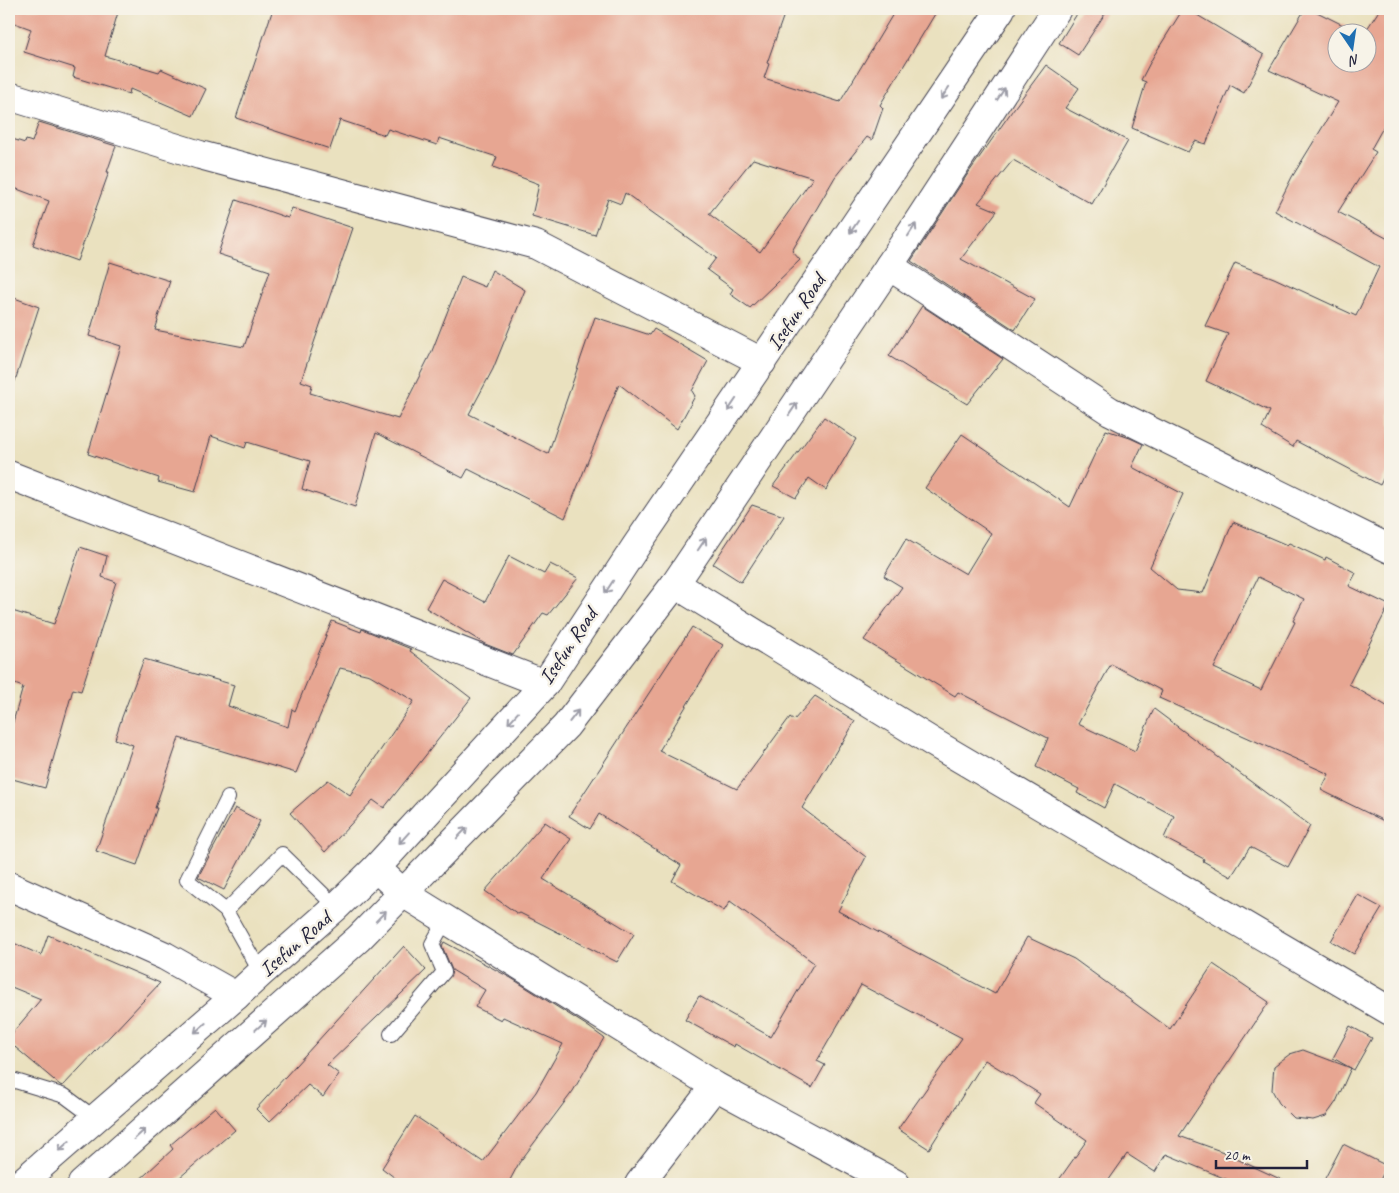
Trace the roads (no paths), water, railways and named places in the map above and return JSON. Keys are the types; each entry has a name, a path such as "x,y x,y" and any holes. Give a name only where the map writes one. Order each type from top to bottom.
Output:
{"street":[{"name":"Isefun Road","path":"20,1184 336,907 376,868 545,684 636,546 1001,9"},
{"name":"Isefun Road","path":"82,1184 359,938 566,726 675,584 889,266 1058,9"},
{"path":"9,96 200,155 536,245 762,362"},
{"path":"889,266 1110,411 1390,549"},
{"path":"9,475 545,684"},
{"path":"675,584 934,742 1390,1011"},
{"path":"376,868 403,893 715,1086 896,1184"},
{"path":"9,886 165,956 236,996"},
{"path":"639,1184 715,1086"}],"lane":[{"path":"228,798 187,880 226,911 261,973"},
{"path":"226,911 282,854 336,907"},
{"path":"391,1034 444,972 432,944 446,919"},
{"path":"9,1079 65,1096 96,1119"}]}
